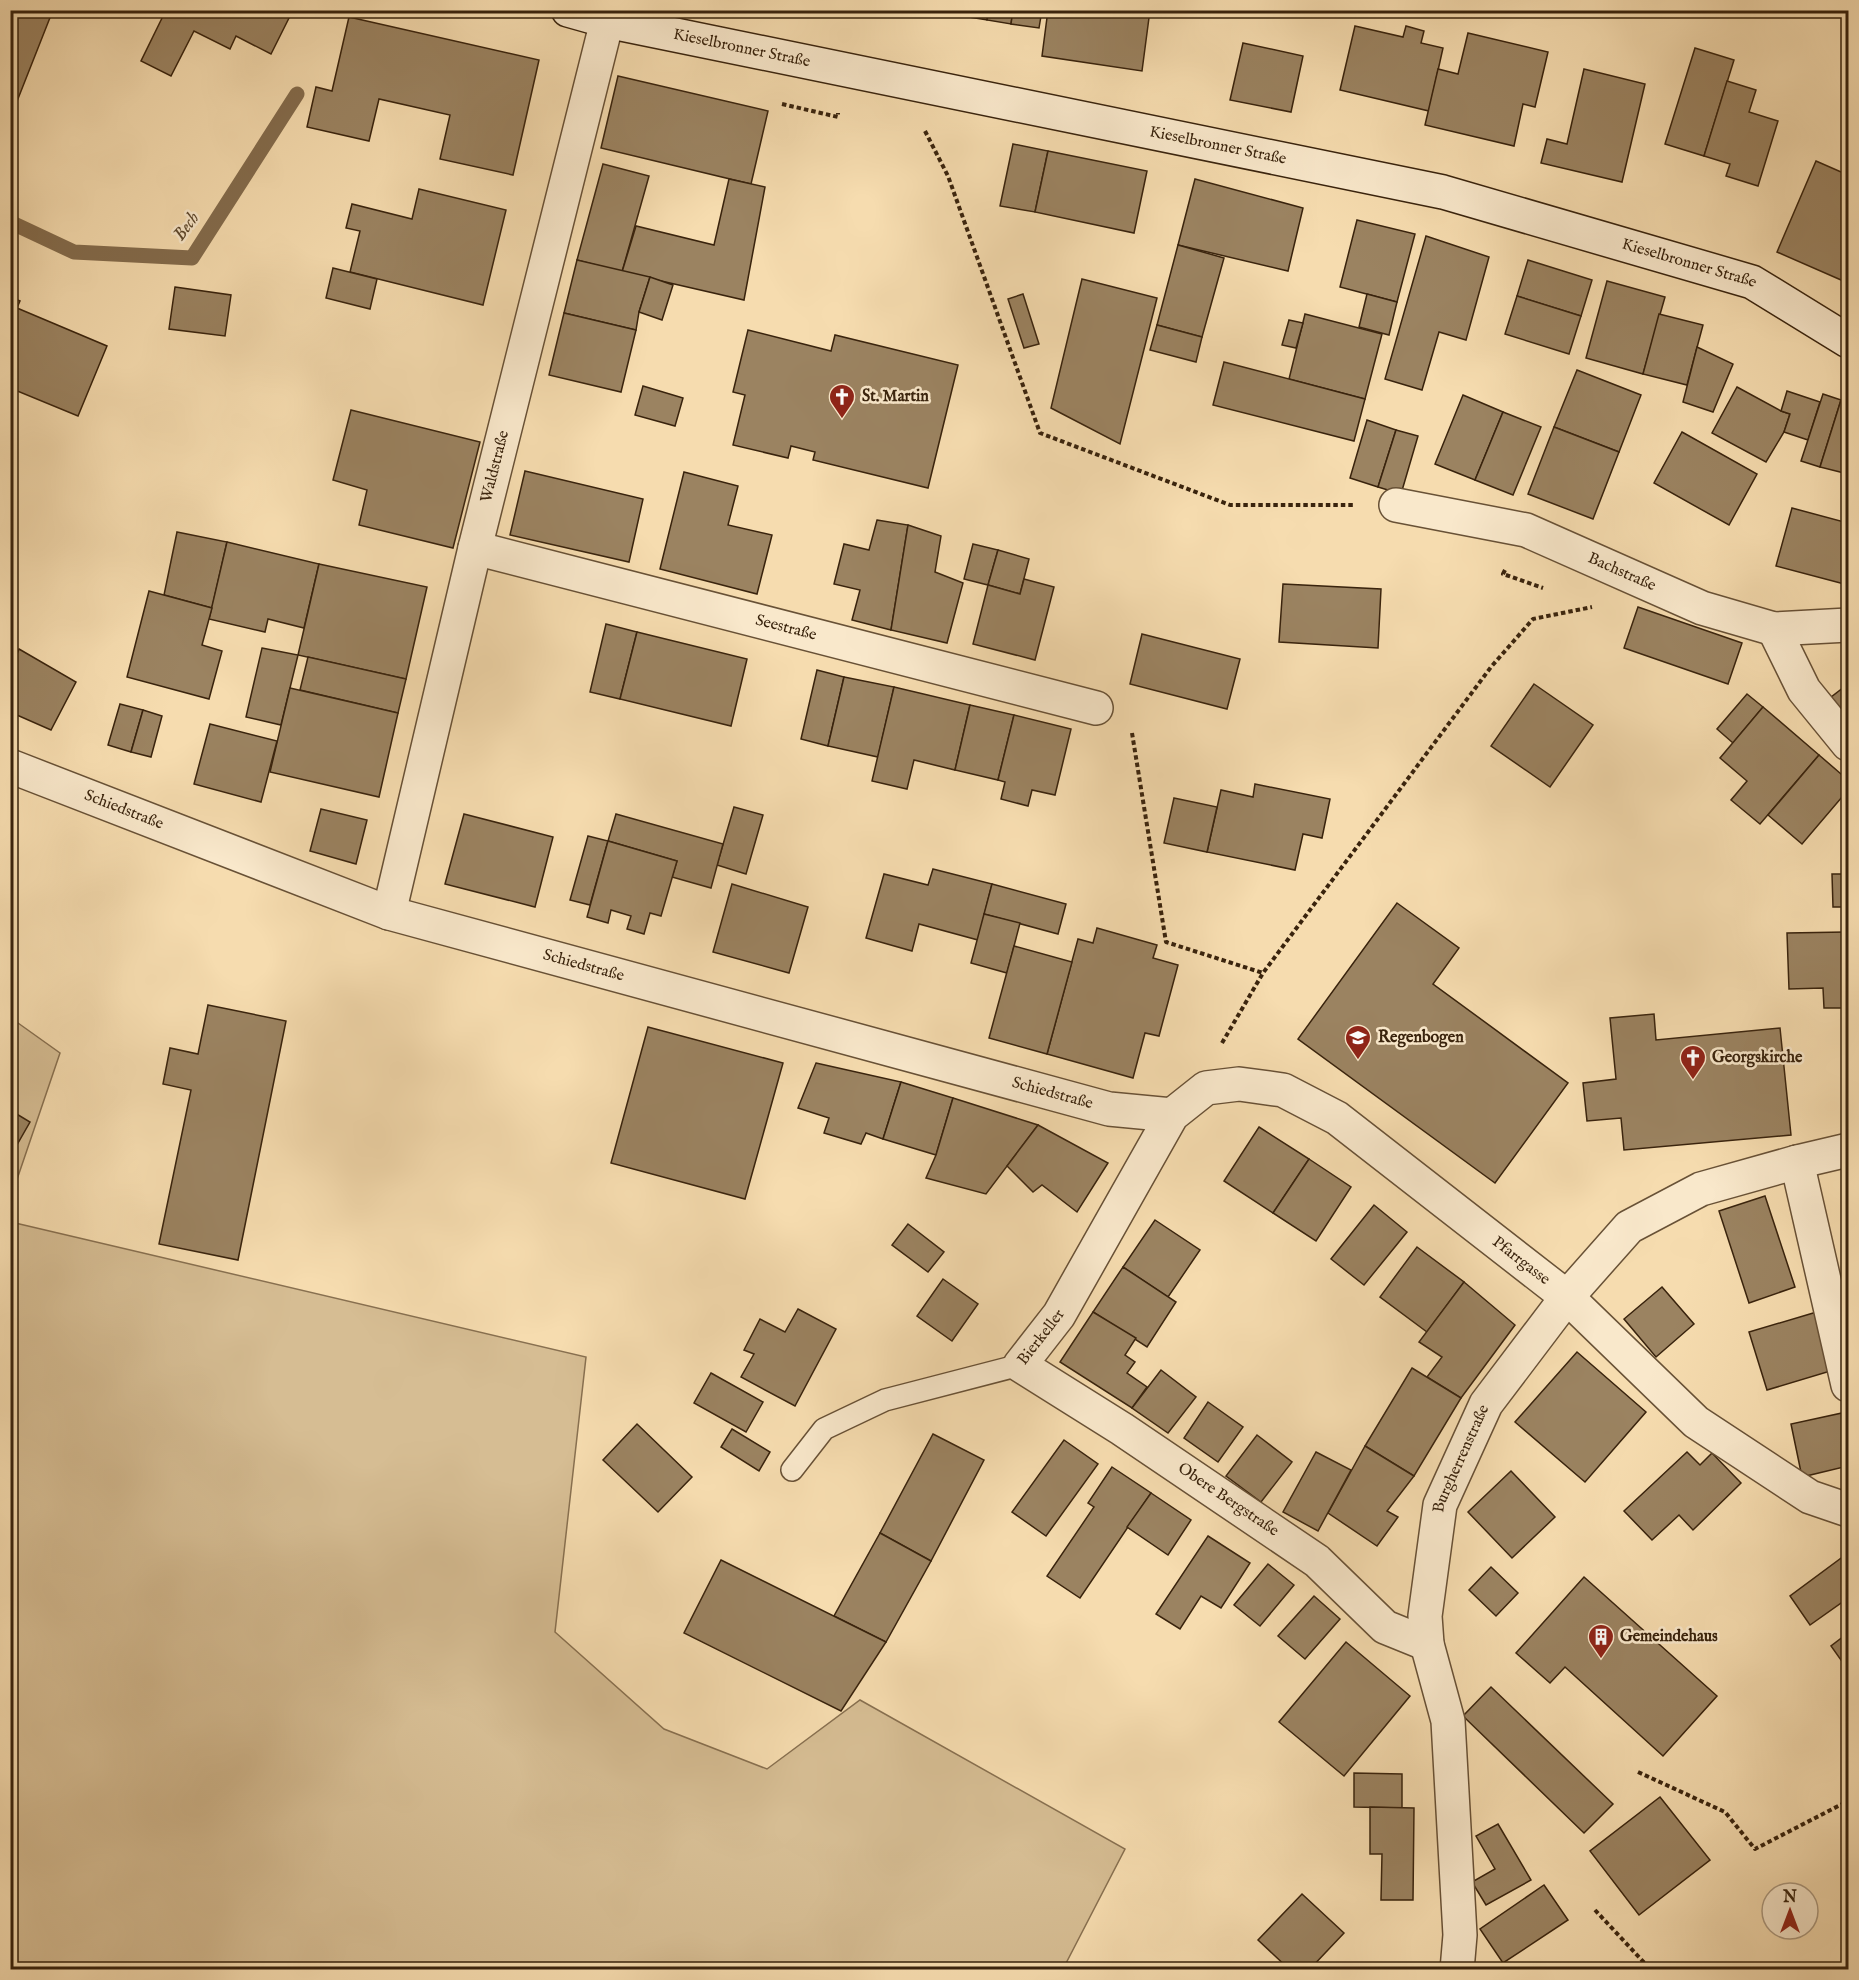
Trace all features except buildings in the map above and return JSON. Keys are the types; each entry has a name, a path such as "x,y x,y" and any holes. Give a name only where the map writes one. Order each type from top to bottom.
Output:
{"street":[{"name":"Kieselbronner Straße","path":"568,10 607,21 1443,192 1752,282 1848,341"},
{"name":"Waldstraße","path":"389,913 475,548 607,21"},
{"name":"Bachstraße","path":"1396,505 1526,530 1702,608 1774,629 1848,625"},
{"name":"Seestraße","path":"475,548 1096,708"},
{"path":"1774,629 1804,690 1848,744"},
{"name":"Schiedstraße","path":"10,766 389,913 1109,1109 1172,1115"},
{"name":"Pfarrgasse","path":"1172,1115 1206,1088 1239,1084 1283,1090 1338,1118 1567,1298 1696,1422 1810,1497 1848,1510"},
{"name":"Bierkeller","path":"1020,1365 1059,1315 1172,1115"},
{"name":"Burgherrenstraße","path":"1457,1970 1460,1935 1448,1721 1427,1644 1425,1616 1440,1505 1486,1404 1567,1298 1629,1227 1701,1189 1848,1150"},
{"path":"1797,1162 1848,1385"},
{"name":"Obere Bergstraße","path":"1020,1365 1122,1429 1317,1561 1385,1627 1427,1644"}],"lane":[{"name":"Bierkeller","path":"792,1470 824,1429 885,1400 1020,1365"}],"path":[{"path":"919,85 919,120 948,176 1040,433 1230,505 1396,505"},
{"path":"1503,574 1545,589"},
{"path":"1222,1043 1263,974 1491,667 1533,619 1596,606 1586,603"},
{"path":"1096,708 1130,720 1166,942 1263,974"},
{"path":"1638,1772 1725,1812 1755,1849 1848,1801"},
{"path":"1595,1910 1651,1970"}],"shaded area":[{"path":"11,1018 60,1053 11,1197"},
{"path":"11,1222 586,1357 555,1632 664,1729 767,1769 860,1700 1125,1849 1063,1969 11,1969"}],"waterway":[{"name":"Bech","path":"10,222 74,252 192,258 297,94"}],"place":[{"name":"St. Martin","path":"842,420"},
{"name":"Regenbogen","path":"1358,1061"},
{"name":"Georgskirche","path":"1693,1081"},
{"name":"Gemeindehaus","path":"1601,1660"}]}
